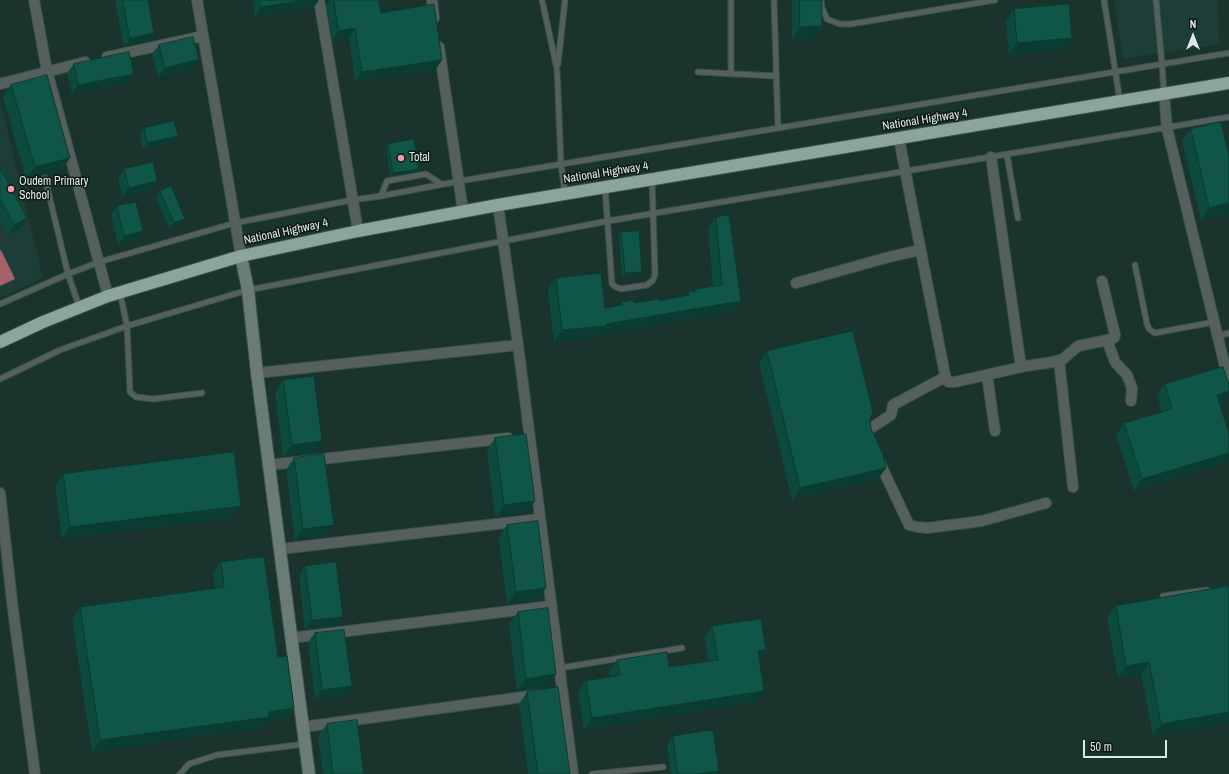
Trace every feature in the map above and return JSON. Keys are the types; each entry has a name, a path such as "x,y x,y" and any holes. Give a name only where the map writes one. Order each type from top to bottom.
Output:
{"highway":[{"name":"National Highway 4","path":"0,342 43,322 114,294 241,256 358,231 498,205 1229,84"}],"street":[{"path":"34,0 47,71 99,262 114,294"},
{"path":"197,0 248,290 257,373 309,774"},
{"path":"318,0 358,231"},
{"path":"432,0 464,211"},
{"path":"0,84 47,71 204,36"},
{"path":"1164,94 1167,128 1214,322 1228,370 1229,383"},
{"path":"899,139 946,380 949,382 1053,362 1063,359 1078,346 1114,338 1115,335 1102,281"},
{"path":"991,157 1021,367"},
{"path":"498,205 518,345 560,668 554,692 573,774"},
{"path":"796,283 889,256 920,250"},
{"path":"1107,340 1115,362 1127,375 1132,388 1131,401"},
{"path":"257,373 518,345"},
{"path":"1059,360 1073,487"},
{"path":"987,375 995,431"},
{"path":"945,377 893,405 891,415 868,430 869,440 909,525 927,528 982,521 1046,503"},
{"path":"269,465 529,436"},
{"path":"0,493 13,610 35,774"},
{"path":"280,549 540,519"},
{"path":"291,638 551,606"},
{"path":"303,727 554,692"}],"lane":[{"path":"542,0 558,69"},
{"path":"565,0 558,69 561,164 565,194"},
{"path":"731,0 731,74"},
{"path":"774,0 778,128"},
{"path":"822,0 822,8 827,19 840,24 851,24 995,0"},
{"path":"1104,0 1120,102"},
{"path":"1156,0 1164,94"},
{"path":"0,304 99,262 235,223 441,184 1229,53"},
{"path":"698,72 776,76"},
{"path":"0,379 60,350 127,326 248,290 608,221 1229,118"},
{"path":"1007,155 1018,218"},
{"path":"381,196 387,181 426,174 441,184"},
{"path":"45,178 68,274 80,308"},
{"path":"605,188 612,284 621,289 648,285 653,280 655,274 652,180"},
{"path":"1135,265 1147,324 1152,332 1156,333 1214,322"},
{"path":"114,294 127,326 130,392 136,397 153,399 202,392"},
{"path":"1218,336 1229,333"},
{"path":"1163,596 1214,589"},
{"path":"560,668 682,648"},
{"path":"180,774 189,764 217,756 305,744"},
{"path":"592,774 663,767"}],"shaded area":[{"path":"1114,0 1217,0 1220,44 1123,59"},
{"name":"Oudem Primary School","path":"0,100 43,278 0,298"},
{"path":"1,250 15,279 0,286 0,251"}],"building":[{"path":"123,0 148,0 154,33 130,38"},
{"path":"260,0 307,0 261,7"},
{"path":"334,0 378,0 381,13 434,4 442,60 362,72 355,28 339,31"},
{"path":"800,0 822,0 822,26 800,27"},
{"path":"1069,4 1072,38 1017,43 1014,9"},
{"path":"193,37 199,59 165,68 159,45"},
{"path":"129,52 134,74 78,85 74,64"},
{"path":"47,75 70,158 35,167 11,85"},
{"path":"174,121 178,136 147,143 144,128"},
{"path":"1221,122 1229,156 1229,203 1209,208 1191,129"},
{"path":"414,139 419,169 393,173 388,144"},
{"path":"153,162 157,181 129,188 124,169"},
{"path":"0,168 27,218 14,225 0,199"},
{"path":"171,186 185,219 174,223 160,191"},
{"path":"136,202 143,231 124,236 117,206"},
{"path":"729,215 741,301 606,324 606,326 562,330 556,278 601,273 605,308 622,305 622,302 633,300 634,303 659,299 659,301 689,295 688,292 696,291 696,289 722,285 716,217"},
{"path":"639,231 642,272 625,273 621,232"},
{"path":"853,331 873,413 870,418 871,429 883,454 886,468 800,488 767,351"},
{"path":"1223,367 1229,385 1229,391 1217,395 1229,434 1229,453 1142,479 1124,423 1172,409 1165,384"},
{"path":"314,376 322,441 292,445 283,380"},
{"path":"526,434 535,501 504,505 495,438"},
{"path":"234,452 241,506 70,527 63,474"},
{"path":"324,454 334,525 303,529 294,458"},
{"path":"538,521 546,588 516,592 507,525"},
{"path":"264,557 278,657 287,656 294,708 269,712 269,717 100,740 80,607 224,587 221,562"},
{"path":"336,562 343,617 312,620 305,566"},
{"path":"1229,586 1229,712 1161,724 1149,662 1126,666 1116,606"},
{"path":"548,608 556,674 526,679 518,612"},
{"path":"761,619 766,650 758,651 764,691 592,718 586,681 620,675 617,660 667,652 669,667 718,660 712,626"},
{"path":"344,630 352,686 322,690 315,633"},
{"path":"558,687 570,774 538,774 527,692"},
{"path":"357,720 364,774 333,774 327,724"},
{"path":"713,730 719,771 696,774 678,774 673,736"}],"place":[{"name":"Total","path":"401,158"},
{"name":"Oudem Primary School","path":"11,189"}]}
